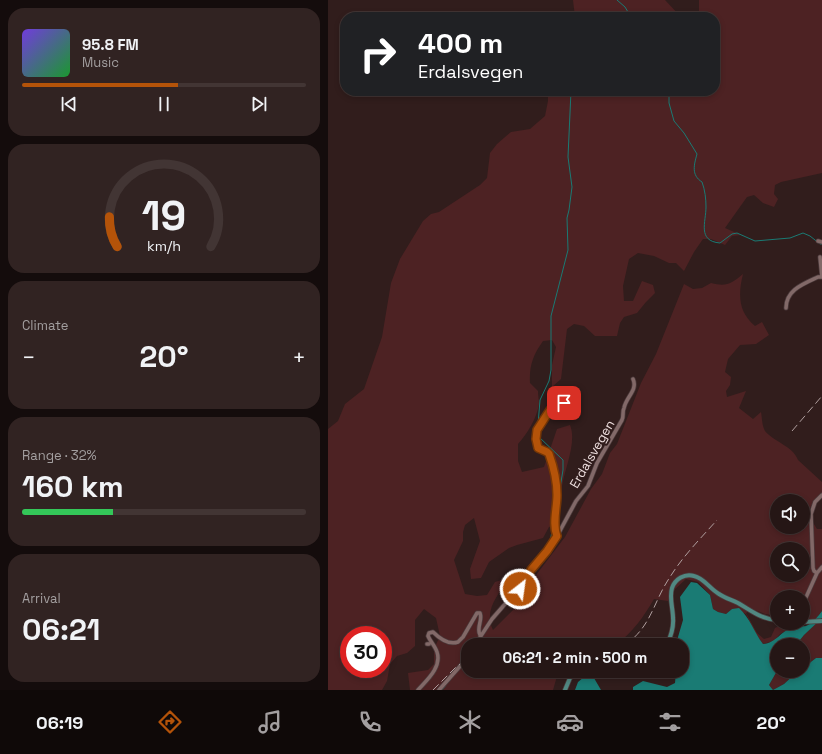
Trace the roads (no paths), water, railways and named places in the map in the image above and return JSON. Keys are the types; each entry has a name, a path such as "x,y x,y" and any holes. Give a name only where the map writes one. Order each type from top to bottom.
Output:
{"main road":[{"path":"670,638 674,620 671,596 672,589 678,580 686,575 698,577 718,594 739,604 753,613 770,619"},
{"path":"810,622 821,622"},
{"path":"565,690 571,678"}],"street":[{"path":"786,308 786,302 793,291 818,277 822,277 820,257"},
{"name":"Erdalsvegen","path":"478,638 512,596 520,589 531,570 557,536 576,501 588,486 597,464 624,417 624,407 634,388 633,378"},
{"name":"Erdalsvegen","path":"557,536 555,521 557,495 556,474 549,454 537,447 536,434 538,426 550,410 555,406 564,403"},
{"path":"817,573 814,571 811,514 816,502 822,495"},
{"path":"809,590 817,573 822,567"},
{"name":"Erdalsvegen","path":"418,690 434,673 437,658 437,653 428,636 429,633 433,632 441,639 452,643 458,642 464,637 477,612 480,613 481,617 478,628 480,635"},
{"path":"439,690 461,665"}],"water":[{"path":"691,582 697,583 710,595 713,609 718,612 726,614 732,609 739,608 746,616 763,644 770,642 770,678 773,678 769,685 773,690 633,690 633,687 643,681 667,687 675,683 675,678 689,678 689,638 678,638 683,620 680,597"},
{"path":"822,611 822,618 810,629 810,624"},
{"path":"787,630 809,630 802,638 776,638"},
{"path":"816,658 822,658 822,690 773,690 784,684 790,678 810,678 810,663"},
{"path":"583,678 594,678 601,690 575,690 578,682"}],"waterway":[{"path":"617,0 628,12"},
{"path":"538,425 540,400 549,381 551,370 551,316 568,250 567,218 572,187 568,157 571,96"},
{"path":"669,96 669,103 674,121 684,133 697,154 694,170 696,176 702,182 705,191 706,207 704,230 708,239 720,243 732,234 737,233 755,241 790,238 803,233 822,244"},
{"path":"538,432 538,436 563,460 559,494"},
{"path":"537,559 550,540 554,514"},
{"path":"517,589 534,563"},
{"path":"442,690 450,680"}],"railway":[{"path":"792,431 822,396"},
{"path":"634,638 647,622 664,586 675,569 692,547 717,520"},
{"path":"433,690 461,663"}]}
